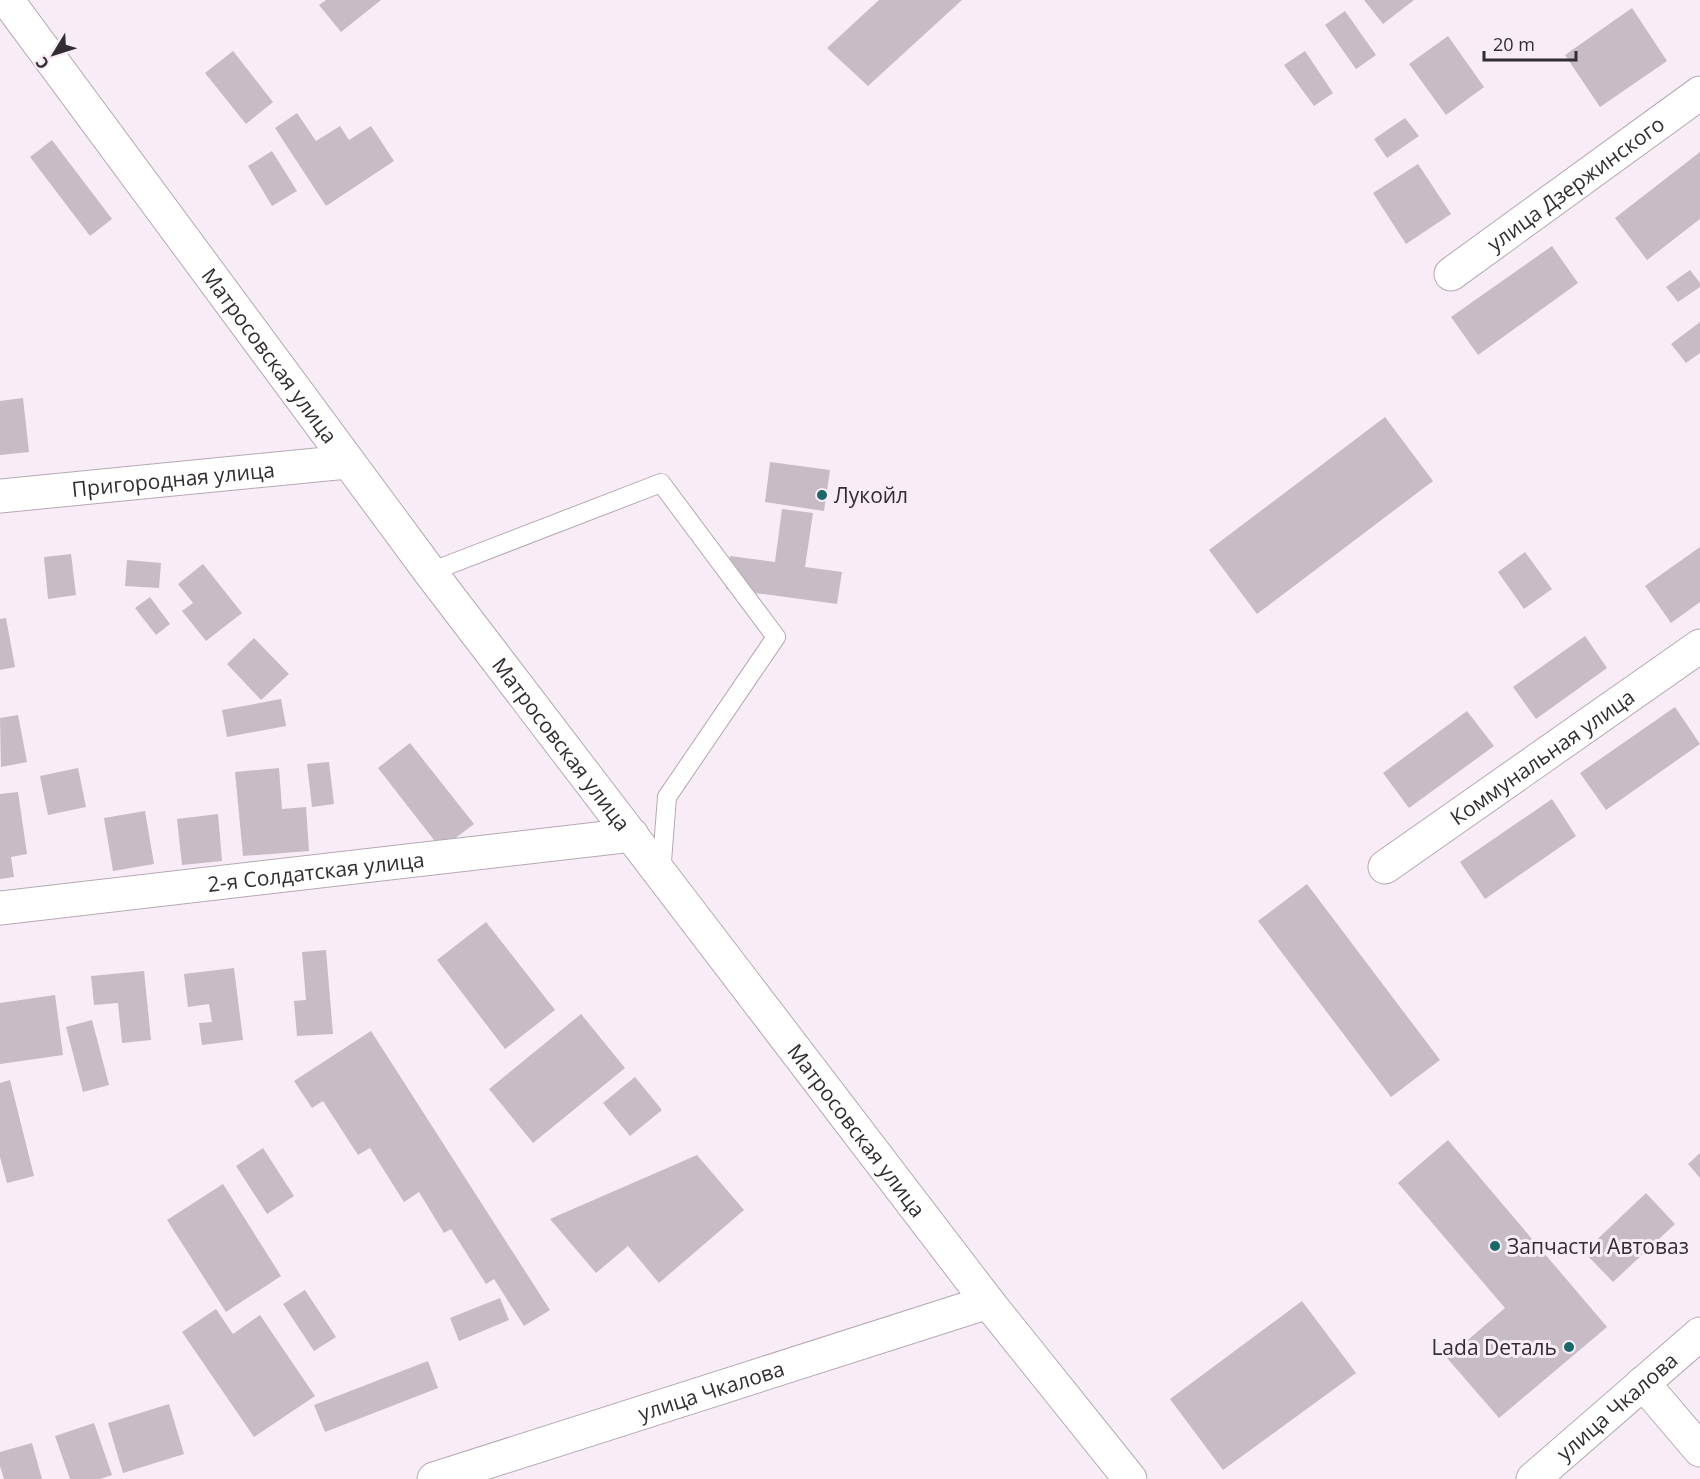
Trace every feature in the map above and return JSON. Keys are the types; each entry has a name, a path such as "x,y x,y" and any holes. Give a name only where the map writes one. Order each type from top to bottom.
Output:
{"main road":[{"name":"Матросовская улица","path":"7,0 430,572 988,1302 1130,1479"},
{"name":"улица Дзержинского","path":"1451,274 1700,93"},
{"name":"Пригородная улица","path":"0,496 347,462"},
{"name":"Коммунальная улица","path":"1385,867 1700,646"},
{"name":"2-я Солдатская улица","path":"0,908 632,836"},
{"name":"улица Чкалова","path":"434,1479 988,1302"},
{"name":"улица Чкалова","path":"1533,1479 1700,1334"},
{"path":"1643,1383 1700,1450"}],"lane":[{"path":"430,572 662,483 776,637 667,797 661,874"}],"building":[{"path":"326,0 381,0 341,32 319,5"},
{"path":"879,0 962,0 868,86 827,48"},
{"path":"1364,0 1414,0 1383,24"},
{"path":"1632,8 1667,61 1600,107 1565,55"},
{"path":"1345,11 1376,55 1356,69 1325,25"},
{"path":"1448,36 1484,87 1446,115 1409,64"},
{"path":"233,51 273,102 246,124 205,73"},
{"path":"1305,51 1333,93 1314,106 1284,65"},
{"path":"297,113 316,141 340,126 349,140 371,126 394,161 326,206 275,128"},
{"path":"1405,118 1419,136 1387,158 1374,139"},
{"path":"52,140 112,219 90,236 30,157"},
{"path":"272,151 297,191 272,206 248,166"},
{"path":"1700,152 1700,219 1647,260 1615,218"},
{"path":"1418,164 1451,214 1406,244 1373,193"},
{"path":"1552,246 1578,283 1478,355 1451,317"},
{"path":"1690,270 1700,283 1700,287 1678,302 1666,287"},
{"path":"1700,322 1700,353 1686,363 1671,344"},
{"path":"23,398 29,452 0,455 0,401"},
{"path":"1385,417 1433,481 1257,614 1209,550"},
{"path":"770,462 830,470 824,511 765,502"},
{"path":"782,509 813,513 805,567 842,572 837,604 726,589 730,556 775,562"},
{"path":"1700,547 1700,602 1671,623 1645,586"},
{"path":"1525,552 1552,589 1524,609 1498,572"},
{"path":"71,554 76,595 48,599 44,557"},
{"path":"127,560 161,563 159,588 125,586"},
{"path":"203,564 242,613 206,641 182,611 193,603 178,584"},
{"path":"150,597 170,624 156,635 135,608"},
{"path":"6,618 15,667 0,670 0,619"},
{"path":"1585,636 1607,668 1536,719 1513,687"},
{"path":"254,638 289,674 261,700 227,664"},
{"path":"281,699 286,726 227,737 222,710"},
{"path":"1675,707 1700,744 1606,810 1580,773"},
{"path":"1467,711 1494,746 1409,808 1383,773"},
{"path":"18,715 27,762 1,767 0,718"},
{"path":"410,743 474,824 441,849 378,768"},
{"path":"329,762 334,804 312,807 307,764"},
{"path":"78,768 86,807 48,815 40,776"},
{"path":"279,768 282,809 306,807 309,851 243,856 235,772"},
{"path":"18,792 27,854 11,857 14,877 0,879 0,794"},
{"path":"1552,799 1576,836 1485,899 1460,862"},
{"path":"145,811 154,864 113,871 104,818"},
{"path":"218,814 222,861 182,865 177,819"},
{"path":"1307,884 1440,1060 1391,1097 1258,921"},
{"path":"486,922 555,1010 505,1049 437,960"},
{"path":"326,950 333,1034 297,1036 294,1001 306,1000 302,952"},
{"path":"234,968 243,1040 202,1045 199,1023 212,1022 209,1004 188,1007 184,974"},
{"path":"144,971 151,1040 122,1043 118,1003 94,1005 91,976"},
{"path":"55,995 63,1055 0,1064 0,1003"},
{"path":"581,1014 625,1068 533,1143 489,1089"},
{"path":"92,1020 109,1085 83,1092 66,1027"},
{"path":"371,1031 550,1310 524,1326 494,1279 486,1284 451,1229 444,1233 419,1192 404,1202 370,1148 358,1155 323,1101 312,1108 294,1081"},
{"path":"635,1077 662,1110 630,1136 603,1103"},
{"path":"10,1080 34,1176 7,1183 0,1157 0,1083"},
{"name":"Запчасти Автоваз","path":"1448,1140 1607,1327 1499,1418 1447,1358 1505,1308 1398,1183"},
{"path":"263,1148 294,1196 267,1214 236,1166"},
{"path":"1700,1153 1700,1178 1688,1164"},
{"path":"697,1155 744,1210 659,1283 628,1246 596,1273 550,1219"},
{"path":"223,1184 281,1276 226,1312 167,1220"},
{"path":"1646,1193 1675,1224 1613,1282 1584,1252"},
{"path":"305,1290 336,1337 314,1351 283,1304"},
{"path":"500,1298 509,1320 459,1341 450,1318"},
{"path":"1302,1301 1356,1373 1223,1470 1170,1399"},
{"path":"216,1309 233,1334 260,1315 315,1396 254,1437 182,1332"},
{"path":"428,1361 438,1388 325,1432 314,1405"},
{"path":"169,1404 184,1454 123,1473 108,1423"},
{"path":"94,1423 112,1475 100,1479 70,1479 55,1436"},
{"path":"32,1443 42,1479 4,1479 0,1466 0,1452"}],"place":[{"name":"Лукойл","path":"822,495"},
{"name":"Запчасти Автоваз","path":"1495,1246"},
{"name":"Lada Dеталь","path":"1569,1347"}]}
